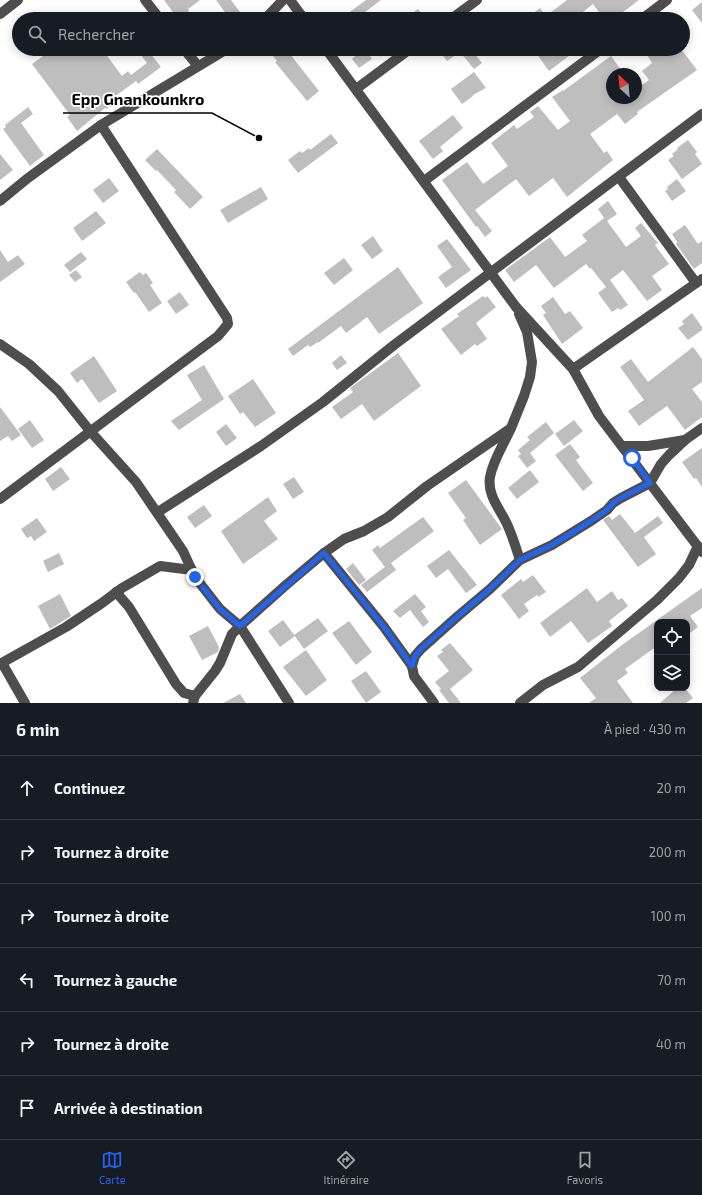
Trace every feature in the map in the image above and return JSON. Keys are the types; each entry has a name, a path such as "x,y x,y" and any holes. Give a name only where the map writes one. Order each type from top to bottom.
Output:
{"street":[{"path":"0,14 18,0"},
{"path":"145,0 154,12"},
{"path":"272,12 283,0"},
{"path":"290,0 299,12"},
{"path":"461,12 477,0"},
{"path":"651,12 667,0"},
{"path":"190,56 198,66"},
{"path":"0,201 28,178 102,125 215,56"},
{"path":"331,56 516,307 573,369 599,416 700,549 679,578 657,600 578,667 543,685 520,703"},
{"path":"356,89 401,56"},
{"path":"424,181 592,56"},
{"path":"158,512 254,450 317,406 394,345 702,114"},
{"path":"0,499 218,336 228,324 227,318 102,125"},
{"path":"573,369 699,281 619,177"},
{"path":"516,307 527,332 532,362 530,377 511,428 493,466 490,478 490,487 496,506 506,522 520,560"},
{"path":"0,344 29,364 58,390 90,431 136,482 158,512 183,551 192,570 220,609 240,626 289,703"},
{"path":"116,592 129,608 176,684 194,699 220,663 232,634 324,553 344,539 364,531 388,517 427,486 511,428"},
{"path":"412,666 415,656 421,649 490,589 520,560 552,545 607,510 613,503 650,483 661,464 669,455 685,440 702,428"},
{"path":"622,446 648,446 685,440"},
{"path":"324,553 384,627 412,666 414,676 434,703"},
{"path":"25,703 1,663 66,627 116,592 160,566 192,570"}],"building":[{"path":"164,0 200,0 188,9 189,11 188,12 173,12"},
{"path":"216,0 231,0 240,12 225,12"},
{"path":"366,0 381,0 365,12 350,12"},
{"path":"567,0 639,0 623,12 599,12 593,4 583,12 551,12"},
{"path":"702,2 702,23 692,10"},
{"path":"540,8 543,12 535,12"},
{"path":"43,56 107,56 122,76 128,71 131,75 147,63 142,56 152,56 161,67 138,84 136,81 110,100 113,104 106,109 105,108 77,131 67,117 70,115 32,64"},
{"path":"273,56 292,56 319,91 307,101 275,62 277,61"},
{"path":"355,56 370,56 372,59 359,68 352,59"},
{"path":"443,56 454,56 447,61"},
{"path":"463,56 477,56 482,63 474,69"},
{"path":"538,56 569,56 549,71"},
{"path":"611,56 620,68 606,68 606,104 642,104 642,85 649,80 642,71 652,63 648,56 686,56 697,70 637,112 638,114 625,124 617,114 590,134 604,153 607,151 613,160 567,197 553,178 529,196 516,179 475,210 492,231 485,237 442,180 467,162 483,184 508,166 491,143 514,125 517,129 534,117 530,112 538,106 558,130 570,121 552,97 563,91"},
{"path":"474,72 486,88 473,95 462,104 451,89"},
{"path":"28,107 33,114 21,123 44,155 30,166 3,129 6,127 5,125"},
{"path":"453,115 463,128 440,147 443,151 433,159 419,141"},
{"path":"331,134 338,143 298,173 288,160 300,151 302,153 309,148 310,150"},
{"path":"688,140 697,152 695,154 702,164 682,179 668,160 674,156 672,154 678,149 677,148"},
{"path":"157,149 203,197 190,209 174,192 176,190 145,160"},
{"path":"0,154 13,170 0,180"},
{"path":"109,178 119,191 103,203 93,190"},
{"path":"677,179 686,191 672,201 665,191 668,189 667,187"},
{"path":"261,187 268,199 228,223 220,210"},
{"path":"608,201 617,214 607,221 626,247 641,236 635,228 641,223 658,243 655,245 669,264 652,276 662,290 647,301 623,270 610,280 628,305 620,310 618,308 612,312 598,293 606,287 586,264 554,288 536,265 514,282 505,270 550,237 565,257 587,241 582,235 604,218 598,209"},
{"path":"96,211 106,223 82,241 73,228"},
{"path":"685,225 698,244 702,241 702,263 694,269 676,244 677,242 672,234"},
{"path":"373,236 383,251 372,259 361,245"},
{"path":"447,239 471,270 446,288 438,277 452,267 437,246"},
{"path":"0,250 8,262 18,255 25,264 0,282"},
{"path":"81,252 87,259 70,272 64,265"},
{"path":"344,258 353,270 334,285 324,273"},
{"path":"398,267 423,303 379,334 367,317 346,333 341,326 318,343 310,347 308,345 293,356 288,349"},
{"path":"76,270 82,277 75,282 69,275"},
{"path":"140,272 143,275 146,273 153,283 150,285 162,303 149,312 126,282"},
{"path":"180,292 189,305 176,314 167,301"},
{"path":"483,296 485,298 487,296 496,307 476,323 487,339 477,346 475,344 461,355 441,329 459,316 457,314"},
{"path":"553,297 565,314 570,311 583,328 562,344 543,315 546,313 541,306"},
{"path":"692,313 702,327 702,330 688,340 678,328 684,324 682,321"},
{"path":"693,347 702,359 702,382 692,389 702,402 702,417 685,430 667,406 639,426 628,411 644,400 620,367 631,359 648,382"},
{"path":"398,353 421,386 374,421 362,404 341,419 332,407 353,392 350,388"},
{"path":"341,355 347,363 337,370 332,363"},
{"path":"94,356 117,391 99,403 82,379 77,383 70,373"},
{"path":"204,365 224,399 179,430 171,421 202,400 187,375"},
{"path":"253,379 276,413 255,427 243,412 240,414 228,396"},
{"path":"0,407 21,435 12,441 8,436 0,441"},
{"path":"30,420 44,440 32,448 18,429"},
{"path":"574,420 583,431 564,446 555,434"},
{"path":"546,422 554,433 530,453 536,461 527,468 518,456 521,454 518,450 530,440 527,437"},
{"path":"226,424 237,438 226,446 216,432"},
{"path":"570,444 580,457 576,460 593,483 583,491 555,455"},
{"path":"702,448 702,487 696,478 694,479 682,462"},
{"path":"61,467 70,479 53,491 45,479"},
{"path":"530,470 539,482 517,499 508,488"},
{"path":"294,477 304,492 293,499 283,484"},
{"path":"466,480 502,529 480,545 463,520 466,518 448,493"},
{"path":"268,497 277,511 264,521 278,539 243,564 221,531"},
{"path":"204,505 212,516 195,528 187,517"},
{"path":"620,514 635,533 658,516 663,523 644,537 656,554 638,567 603,520 609,516 612,520"},
{"path":"423,517 434,531 391,563 396,570 367,592 361,585 385,567 372,550 378,545 380,548"},
{"path":"37,518 47,532 34,541 31,536 27,538 21,529"},
{"path":"449,550 477,585 466,593 448,569 436,578 427,566"},
{"path":"59,553 64,564 48,572 43,561"},
{"path":"353,563 366,580 359,585 346,569"},
{"path":"533,575 546,592 538,597 537,595 524,604 529,611 519,619 501,595 521,579 523,582"},
{"path":"587,588 597,602 612,591 618,600 622,598 628,606 609,621 612,626 588,643 571,621 550,637 540,623"},
{"path":"702,588 702,608 690,616 698,627 690,633 690,619 658,619"},
{"path":"60,594 71,616 50,629 38,606"},
{"path":"415,594 426,607 421,611 429,622 423,627 410,610 400,618 393,611"},
{"path":"318,618 328,631 304,649 294,635"},
{"path":"283,620 295,636 280,647 268,631"},
{"path":"349,621 372,652 356,665 332,633"},
{"path":"654,622 654,648 625,669 628,673 617,681 633,703 589,703 596,698 580,678"},
{"path":"208,626 219,647 218,652 202,660 189,636"},
{"path":"450,643 473,670 450,689 461,703 449,703 435,682 449,671 437,656 443,652 441,650"},
{"path":"306,650 327,680 306,696 283,667"},
{"path":"366,671 381,692 366,703 351,681"},
{"path":"674,691 687,691 693,698 686,703 660,703"},
{"path":"240,694 246,703 223,703"}],"place":[{"name":"Epp Gnankounkro","path":"259,138"}],"route":[{"path":"195,577 220,609 240,626 324,553 384,627 412,666 415,656 421,649 490,589 520,560 552,545 607,510 613,503 650,483 632,458"}]}
